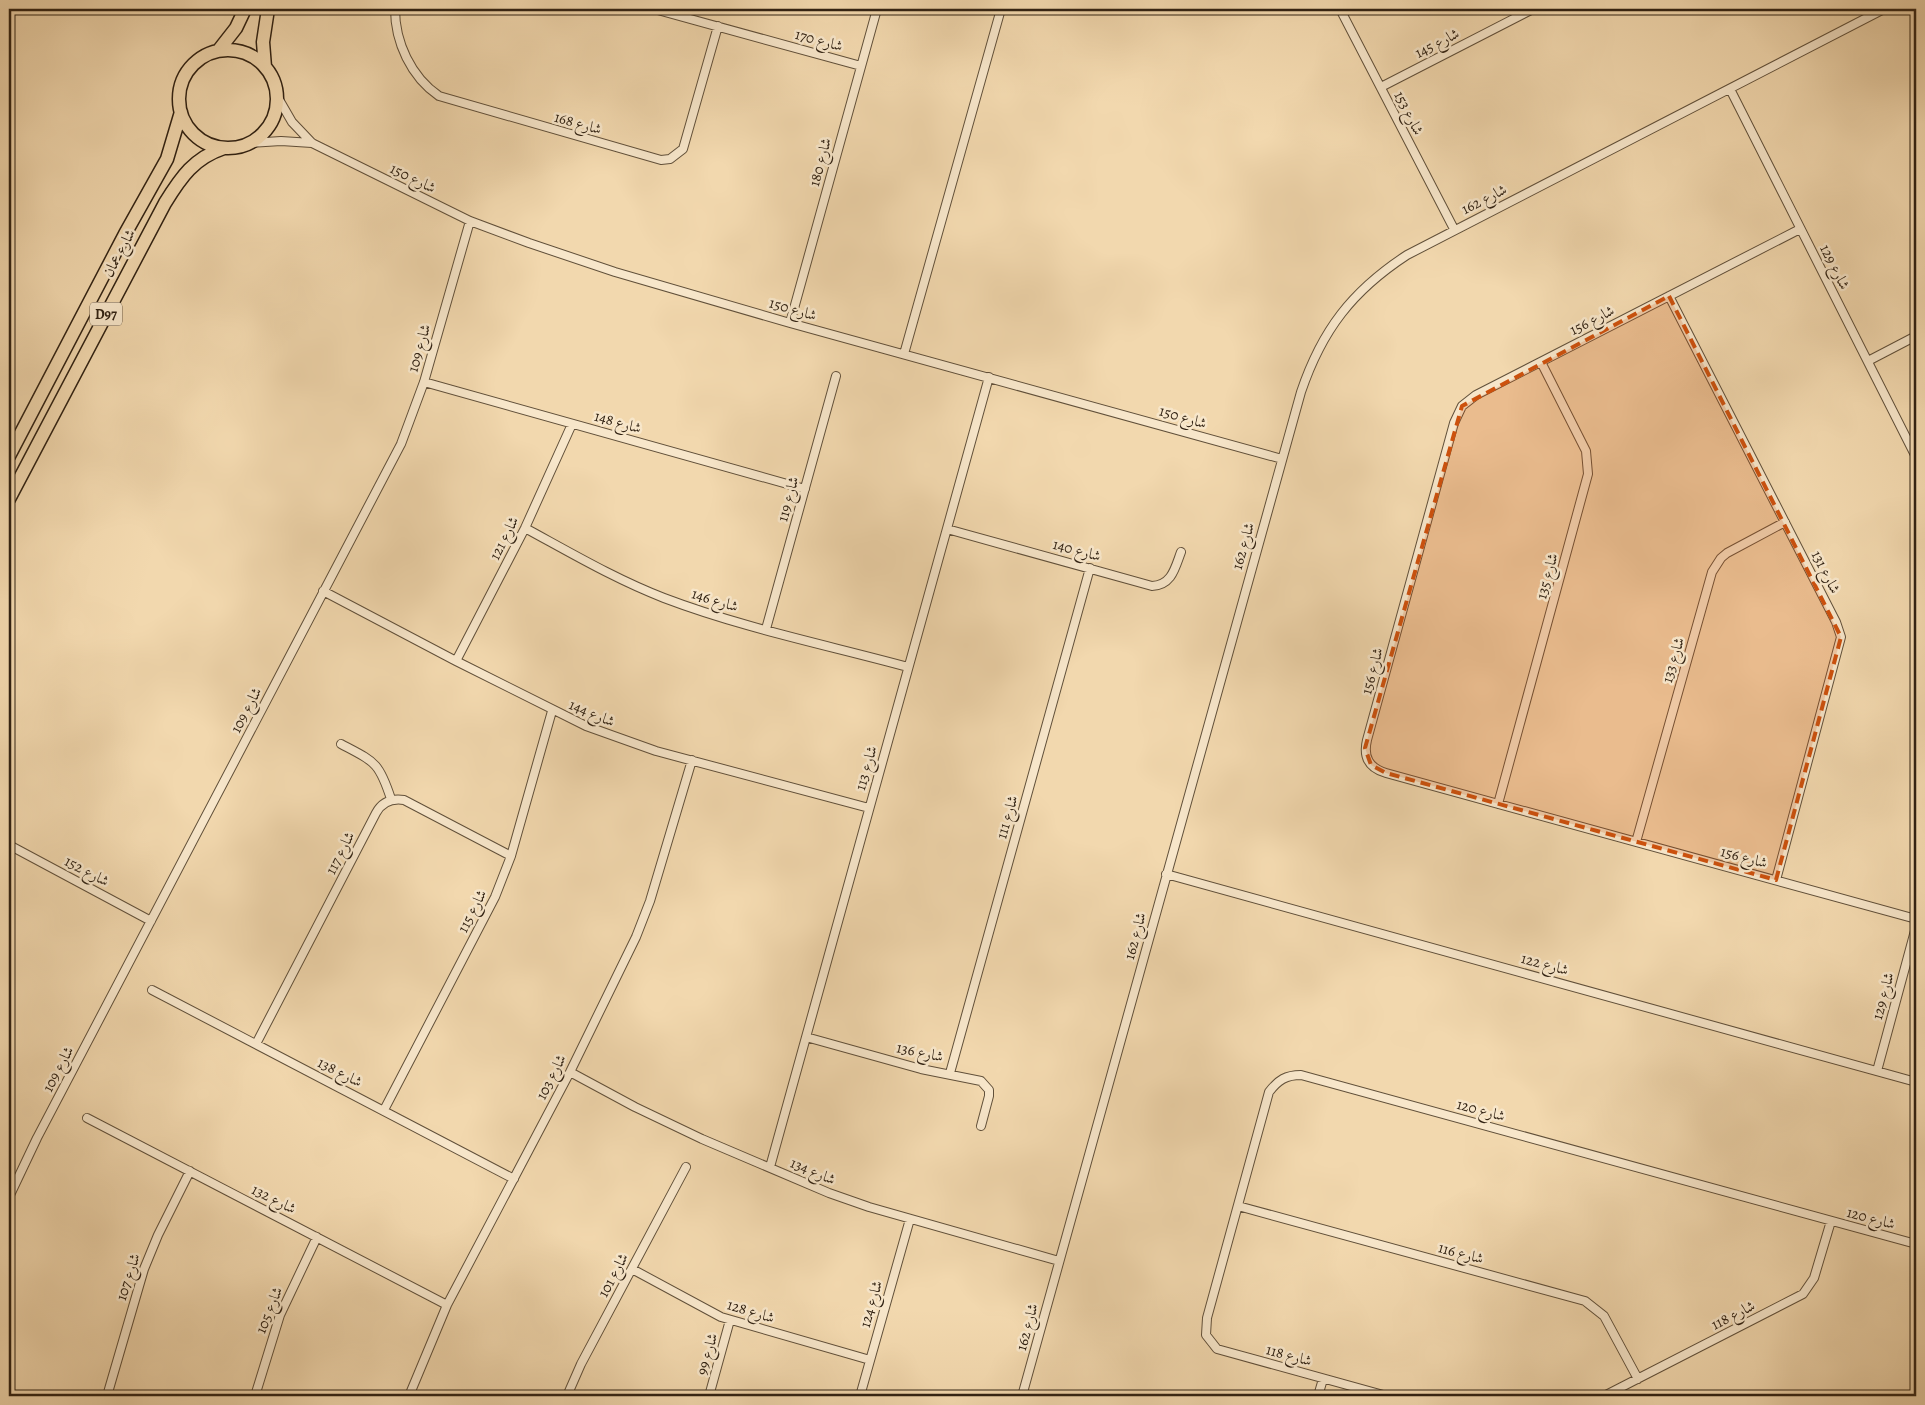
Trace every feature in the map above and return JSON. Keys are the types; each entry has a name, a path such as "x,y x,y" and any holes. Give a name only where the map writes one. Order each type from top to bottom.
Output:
{"main road":[{"path":"218,51 236,28 245,9"},
{"path":"265,67 263,42 268,9"},
{"path":"231,50 244,52 256,58 265,67 274,80 277,96 276,110 270,124 261,135 250,143 224,148 210,144 197,136 187,125 181,112 181,86 186,74 200,60 218,51 231,50"},
{"name":"شارع عمان","path":"9,456 125,234 167,159 181,112"},
{"name":"شارع عمان","path":"9,499 142,243 173,190 186,171 196,161 224,148"}],"street":[{"name":"شارع 168","path":"395,9 398,32 414,74 425,87 439,96 661,160 670,159 683,149 718,26"},
{"name":"شارع 170","path":"654,9 861,66"},
{"name":"شارع 180","path":"790,322 877,9"},
{"path":"904,354 1001,9"},
{"name":"شارع 153","path":"1340,9 1454,229"},
{"name":"شارع 145","path":"1381,87 1519,12 1533,9"},
{"name":"شارع 162","path":"1022,1396 1282,459 1310,364 1324,338 1340,313 1360,291 1382,272 1454,229 1884,9"},
{"name":"شارع 129","path":"1730,89 1916,457"},
{"name":"شارع 150","path":"277,96 292,122 312,143 470,221 572,258 790,322 1282,459"},
{"name":"شارع 150","path":"250,143 281,140 312,143"},
{"name":"شارع 109","path":"9,1197 37,1138 386,474 413,413 424,382 470,221"},
{"name":"شارع 156","path":"1800,229 1468,399 1457,414 1365,748 1371,765 1378,770 1916,919"},
{"name":"شارع 131","path":"1669,296 1836,622 1841,637 1776,880"},
{"path":"1868,361 1916,336"},
{"name":"شارع 135","path":"1498,804 1588,474 1586,451 1541,362"},
{"name":"شارع 119","path":"766,629 836,376"},
{"name":"شارع 113","path":"770,1167 989,377"},
{"name":"شارع 148","path":"424,382 805,489"},
{"name":"شارع 121","path":"456,662 525,528 572,424"},
{"name":"شارع 133","path":"1636,842 1712,572 1721,558 1727,553 1785,522"},
{"name":"شارع 146","path":"525,528 639,588 690,607 908,667"},
{"name":"شارع 140","path":"947,529 1152,586 1159,585 1171,577 1181,552"},
{"name":"شارع 111","path":"950,1073 1090,568"},
{"name":"شارع 144","path":"323,591 552,711 621,740 869,808"},
{"name":"شارع 115","path":"384,1110 495,897 511,856 552,711"},
{"path":"341,744 378,766 391,800 404,800 511,856"},
{"name":"شارع 103","path":"409,1396 448,1306 570,1072 642,922 692,760"},
{"name":"شارع 117","path":"256,1044 376,813 385,802 391,800"},
{"name":"شارع 152","path":"9,845 151,921"},
{"name":"شارع 122","path":"1166,874 1916,1082"},
{"name":"شارع 129","path":"1877,1071 1916,927"},
{"name":"شارع 138","path":"152,990 514,1179"},
{"name":"شارع 136","path":"806,1037 921,1069 950,1073 981,1081 986,1085 990,1096 981,1126"},
{"name":"شارع 134","path":"570,1072 635,1107 829,1193 910,1219 1059,1261"},
{"name":"شارع 120","path":"1207,1318 1269,1092 1282,1078 1301,1075 1916,1244"},
{"name":"شارع 132","path":"87,1118 448,1306"},
{"name":"شارع 101","path":"567,1396 581,1364 686,1168"},
{"name":"شارع 107","path":"106,1396 144,1270 158,1235 190,1172"},
{"name":"شارع 116","path":"1238,1206 1585,1301 1604,1316 1638,1379"},
{"name":"شارع 124","path":"860,1396 910,1219"},
{"name":"شارع 118","path":"1604,1396 1803,1294 1814,1278 1831,1221"},
{"name":"شارع 105","path":"255,1396 280,1315 317,1237"},
{"name":"شارع 128","path":"632,1269 682,1298 730,1320 870,1360"},
{"name":"شارع 118","path":"1207,1318 1206,1335 1217,1349 1387,1396"},
{"name":"شارع 99","path":"709,1396 730,1320"},
{"path":"1318,1396 1323,1379"}],"highlighted area":[{"path":"1669,296 1841,637 1776,880 1386,773 1371,765 1365,748 1367,740 1462,406"}]}
